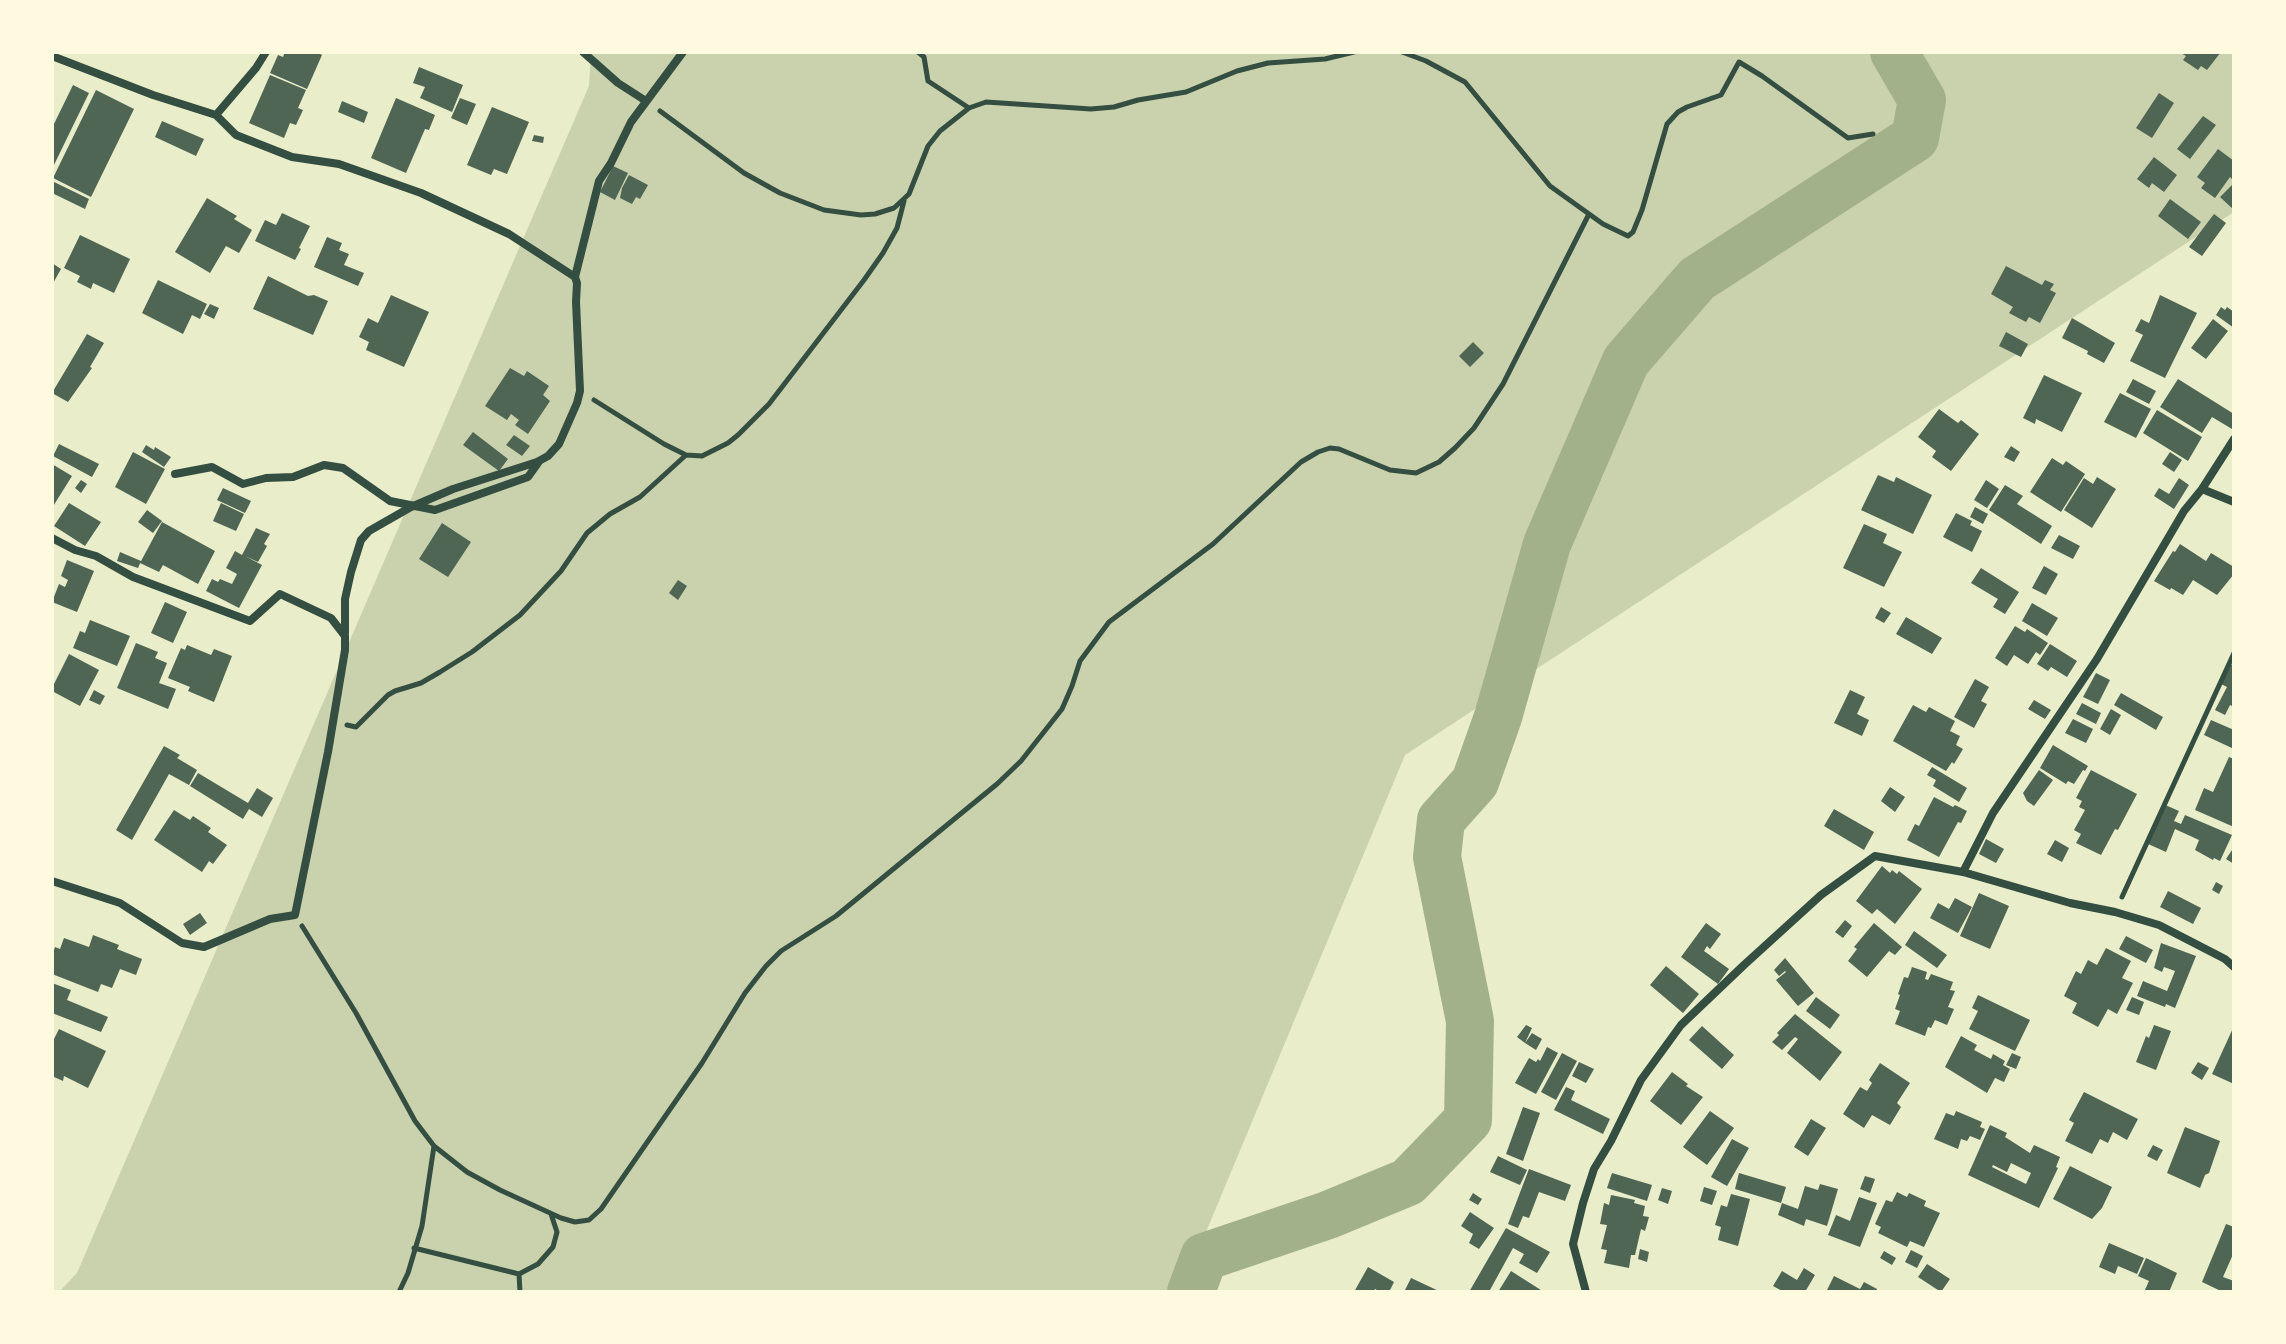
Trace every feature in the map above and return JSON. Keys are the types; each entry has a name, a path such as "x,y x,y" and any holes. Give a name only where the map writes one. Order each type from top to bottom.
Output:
{"street":[{"path":"216,115 266,52"},
{"path":"583,52 618,83 646,101"},
{"path":"52,881 120,903 182,943 204,947 270,919 295,915 345,650 348,587 361,540 369,531 416,504 541,459 559,444 580,391 575,277 599,181 622,137 683,52"},
{"path":"52,56 153,95 216,115 236,135 292,157 339,164 421,193 509,234 575,277"},
{"path":"1963,872 1993,813 2097,659 2184,511 2234,439"},
{"path":"175,474 212,467 243,484 266,478 293,477 324,465 343,468 390,501 416,504"},
{"path":"2202,489 2234,502"},
{"path":"52,538 96,556 133,577 250,621 280,594 331,618 345,636"},
{"path":"1586,1292 1573,1244 1594,1169 1641,1080 1681,1025 1821,895 1875,856 1963,872 2159,925 2225,959 2234,967"}],"path":[{"path":"918,52 924,57 928,81 969,108"},
{"path":"646,101 751,177 806,204 843,213 875,214 891,209 905,198 914,186 932,140 949,122 969,108 986,102 1114,107 1138,100 1172,96 1237,71 1268,63 1325,59 1354,52"},
{"path":"1402,52 1465,82 1550,186 1589,214 1628,236 1633,232 1642,210 1665,127 1678,112 1721,95 1739,62 1848,138 1873,134"},
{"path":"580,391 686,455 702,456 728,443 769,404 883,253 897,228 905,198"},
{"path":"295,915 356,1013 415,1121 434,1146 467,1172 500,1190 575,1222 586,1221 596,1215 766,966 781,951 836,916 1021,761 1062,709 1083,655 1109,622 1213,544 1301,462 1318,452 1339,449 1390,470 1416,473 1439,462 1455,448 1474,428 1503,384 1589,214"},
{"path":"334,715 348,726 356,727 395,691 428,679 472,652 536,599 561,571 587,533 610,514 640,497 686,455"},
{"path":"2115,912 2234,653"},
{"path":"399,1292 422,1226 434,1146"},
{"path":"414,1248 519,1274 538,1264 553,1247 557,1232 551,1213"},
{"path":"519,1274 520,1292"}],"green space":[{"path":"591,52 2234,52 2234,212 1405,755 1181,1292 59,1292 77,1273 589,86"}],"building":[{"path":"285,52 317,52 322,55 307,89 270,73 278,55 283,57"},
{"path":"2179,52 2221,52 2207,70 2201,66 2198,70 2183,60 2186,56"},
{"path":"419,67 463,85 452,112 420,98 425,87 413,83"},
{"path":"270,75 306,90 298,108 303,110 296,125 290,123 284,138 249,123"},
{"path":"73,85 89,93 52,169 52,128"},
{"path":"96,90 134,109 91,197 53,178"},
{"path":"2159,93 2174,103 2152,138 2136,128"},
{"path":"396,98 435,115 429,130 425,129 406,173 371,158"},
{"path":"460,98 476,104 467,125 451,118"},
{"path":"342,101 368,112 364,123 338,112"},
{"path":"492,107 529,122 507,174 494,169 491,175 467,165"},
{"path":"2203,116 2216,125 2190,159 2177,149"},
{"path":"162,121 204,139 196,156 155,137"},
{"path":"534,135 544,137 543,143 532,141"},
{"path":"2218,149 2234,161 2234,176 2215,198 2201,188 2205,183 2197,177"},
{"path":"2154,157 2177,175 2164,192 2152,183 2149,188 2137,179"},
{"path":"613,166 628,173 615,200 600,192"},
{"path":"629,175 648,185 640,199 636,197 632,204 620,198"},
{"path":"52,181 89,199 85,209 52,193"},
{"path":"2234,183 2234,210 2220,197"},
{"path":"207,198 237,216 234,219 252,230 239,253 226,246 210,273 175,252"},
{"path":"2170,199 2201,222 2188,239 2158,216"},
{"path":"282,213 310,226 295,260 255,241 265,220 276,225"},
{"path":"2214,214 2226,223 2202,256 2189,247"},
{"path":"80,235 130,259 114,293 93,283 91,289 77,282 80,276 64,268"},
{"path":"327,237 342,243 339,250 349,254 344,265 364,273 358,286 314,267"},
{"path":"52,263 61,269 52,285"},
{"path":"2006,266 2042,285 2045,280 2054,284 2050,290 2056,293 2040,323 2029,317 2026,322 2009,313 2013,307 1991,294"},
{"path":"268,276 308,296 314,295 328,301 313,335 253,309"},
{"path":"158,280 207,304 200,319 192,315 183,334 142,313"},
{"path":"391,295 429,312 404,367 366,350 369,342 359,337 368,318 378,323"},
{"path":"2160,295 2197,313 2165,378 2130,361 2143,335 2135,331 2141,319 2149,323"},
{"path":"210,304 219,308 214,319 204,314"},
{"path":"2221,307 2234,312 2234,328 2216,315"},
{"path":"2072,318 2115,343 2104,363 2062,338"},
{"path":"2213,319 2228,331 2206,359 2191,348"},
{"path":"2006,332 2028,344 2021,357 1999,346"},
{"path":"87,334 104,343 92,368 68,402 52,393"},
{"path":"1473,342 1484,353 1470,367 1459,356"},
{"path":"510,368 524,376 527,371 549,386 543,395 550,401 528,434 515,425 519,420 511,414 507,420 485,406"},
{"path":"2044,375 2082,393 2062,432 2036,419 2035,424 2023,418"},
{"path":"2133,379 2156,391 2149,404 2126,392"},
{"path":"2178,379 2234,414 2232,429 2212,417 2202,433 2160,407"},
{"path":"2120,393 2151,409 2136,438 2104,422"},
{"path":"1939,409 1979,434 1951,471 1932,457 1936,451 1918,437"},
{"path":"2157,410 2202,437 2188,461 2143,433"},
{"path":"473,432 508,459 499,471 463,445"},
{"path":"514,435 530,446 522,456 506,445"},
{"path":"59,444 99,464 92,477 53,456"},
{"path":"146,445 171,457 164,467 142,452"},
{"path":"2011,446 2020,452 2014,462 2004,457"},
{"path":"133,452 165,469 146,504 115,487"},
{"path":"2170,452 2182,460 2174,472 2162,464"},
{"path":"2052,458 2063,465 2066,461 2085,474 2061,512 2030,492"},
{"path":"52,464 72,476 52,508"},
{"path":"1878,475 1894,482 1896,477 1932,495 1913,534 1861,510"},
{"path":"2097,477 2116,489 2092,528 2064,510 2084,478 2093,484"},
{"path":"2179,478 2189,485 2174,509 2154,496 2159,488 2169,494"},
{"path":"81,480 87,484 81,493 75,488"},
{"path":"1986,480 1999,489 1987,508 1974,500"},
{"path":"2005,485 2023,496 2017,504 2052,526 2041,544 1989,510"},
{"path":"223,488 251,501 245,513 217,500"},
{"path":"69,503 101,522 85,546 54,526"},
{"path":"221,503 244,514 236,531 213,521"},
{"path":"1975,507 1988,514 1983,524 1970,517"},
{"path":"147,510 162,521 153,533 138,522"},
{"path":"1956,513 1972,521 1970,525 1982,531 1972,552 1943,537"},
{"path":"162,522 215,551 198,584 163,565 159,572 140,563"},
{"path":"442,523 471,542 448,577 419,559"},
{"path":"1864,524 1887,534 1883,543 1902,552 1884,587 1843,568"},
{"path":"256,528 270,534 258,562 245,556 262,565 239,608 206,591 212,579 232,584 237,574 226,568 235,551 242,555"},
{"path":"2059,535 2080,546 2073,559 2051,548"},
{"path":"2180,544 2206,561 2211,553 2234,567 2234,574 2217,595 2193,580 2183,595 2154,581"},
{"path":"120,552 141,561 138,568 117,561"},
{"path":"67,560 94,571 77,612 52,602 59,584 65,587 68,580 61,576"},
{"path":"2044,566 2058,574 2046,595 2032,588"},
{"path":"1981,568 2019,592 2005,614 1993,607 1998,599 1971,583"},
{"path":"678,580 687,586 678,600 669,593"},
{"path":"165,602 187,612 173,643 151,633"},
{"path":"2032,603 2058,618 2047,636 2022,621"},
{"path":"1881,607 1891,613 1884,623 1875,618"},
{"path":"1906,617 1942,638 1932,654 1896,634"},
{"path":"90,620 130,636 117,666 73,648 80,631 85,633"},
{"path":"2015,626 2025,632 2027,629 2048,643 2040,655 2036,652 2028,664 2014,655 2007,666 1995,658"},
{"path":"136,643 158,652 155,658 167,663 159,683 176,689 168,709 117,688"},
{"path":"2050,644 2077,661 2067,677 2051,667 2048,671 2037,664"},
{"path":"187,645 211,655 214,649 232,656 214,702 168,678 181,648 185,650"},
{"path":"69,654 99,670 80,706 52,691"},
{"path":"2230,664 2234,666 2234,707 2230,705 2225,715 2215,710 2227,687 2221,684"},
{"path":"2096,673 2110,680 2098,704 2083,697"},
{"path":"1975,679 1989,687 1981,701 1987,704 1974,728 1954,717"},
{"path":"94,690 105,696 100,705 89,700"},
{"path":"1850,690 1865,697 1857,714 1869,720 1862,736 1834,723"},
{"path":"2121,693 2163,717 2156,730 2114,705"},
{"path":"2034,700 2051,710 2045,719 2028,709"},
{"path":"2082,703 2101,713 2096,724 2076,714"},
{"path":"1913,705 1926,712 1929,707 1955,721 1950,731 1960,736 1956,745 1963,749 1946,771 1893,741"},
{"path":"2111,709 2121,715 2110,735 2100,729"},
{"path":"2073,719 2093,729 2086,743 2065,733"},
{"path":"2211,720 2234,730 2234,749 2204,735"},
{"path":"2053,745 2088,766 2074,784 2068,781 2066,784 2040,768"},
{"path":"164,746 197,770 189,785 169,774 132,840 116,830"},
{"path":"2229,757 2234,759 2234,827 2195,810 2204,788 2213,792"},
{"path":"1932,767 1967,788 1959,802 1933,786 1936,780 1927,775"},
{"path":"2039,770 2053,780 2034,806 2023,793"},
{"path":"2091,770 2137,794 2101,855 2076,843 2081,834 2074,830 2085,810 2079,807 2082,801 2076,798"},
{"path":"198,773 248,803 257,788 273,798 262,817 249,809 243,819 190,786"},
{"path":"1890,787 1905,797 1895,812 1881,801"},
{"path":"1934,797 1967,811 1939,857 1907,840 1915,824 1919,826"},
{"path":"2163,804 2179,811 2174,821 2181,824 2185,815 2232,835 2220,861 2195,850 2199,840 2175,829 2166,852 2146,843"},
{"path":"1834,809 1874,832 1864,850 1824,826"},
{"path":"174,810 190,820 193,816 211,828 208,832 227,845 213,864 209,861 202,872 154,840"},
{"path":"1986,839 2004,849 1996,863 1979,854"},
{"path":"2055,840 2069,848 2062,862 2047,854"},
{"path":"2234,847 2234,864 2226,859"},
{"path":"1882,866 1890,873 1892,870 1897,874 1899,871 1922,889 1895,924 1877,909 1872,914 1856,901"},
{"path":"2216,882 2223,886 2219,894 2212,890"},
{"path":"2168,891 2201,908 2193,924 2160,907"},
{"path":"1979,893 2009,906 1990,949 1960,936"},
{"path":"1955,898 1972,907 1958,933 1930,918 1938,903 1949,909"},
{"path":"200,913 207,923 190,935 183,924"},
{"path":"1845,920 1852,926 1843,938 1835,932"},
{"path":"1706,923 1721,934 1710,949 1707,946 1704,951 1729,969 1718,984 1681,957"},
{"path":"1874,923 1902,947 1895,955 1889,951 1867,977 1848,961 1857,949 1854,947"},
{"path":"1914,931 1947,955 1937,968 1905,945"},
{"path":"93,935 119,945 117,949 142,959 136,975 120,969 112,988 101,984 98,992 52,974 52,955 55,947 60,949 64,938 89,947"},
{"path":"2126,936 2153,950 2146,963 2119,949"},
{"path":"2161,943 2196,956 2175,1008 2137,996 2143,981 2167,991 2175,971 2164,967 2162,972 2154,968"},
{"path":"2106,948 2131,961 2122,978 2133,983 2117,1014 2108,1009 2098,1027 2072,1013 2077,1003 2064,996 2076,971 2081,974 2088,960 2097,965"},
{"path":"1785,958 1814,993 1798,1006 1776,980 1786,972 1779,976 1774,970"},
{"path":"1666,966 1699,994 1683,1013 1650,985"},
{"path":"1912,967 1927,972 1925,979 1928,980 1931,974 1953,982 1950,990 1955,991 1948,1007 1954,1009 1947,1025 1935,1020 1925,1036 1895,1024 1900,1011 1895,1009 1898,994 1904,977 1908,978"},
{"path":"52,983 71,990 67,1000 108,1017 101,1032 52,1013"},
{"path":"1978,995 2030,1020 2015,1051 1969,1029 1978,1011 1972,1008"},
{"path":"1816,997 1840,1015 1830,1029 1806,1011"},
{"path":"2132,997 2144,1002 2139,1015 2126,1010"},
{"path":"1795,1014 1842,1052 1820,1081 1787,1053 1798,1039 1795,1037 1782,1050 1772,1042"},
{"path":"1526,1025 1532,1028 1525,1043 1517,1037"},
{"path":"2154,1025 2171,1031 2156,1070 2136,1062"},
{"path":"1702,1026 1734,1055 1722,1069 1689,1040"},
{"path":"2234,1026 2234,1084 2212,1074"},
{"path":"59,1029 106,1051 88,1088 64,1076 63,1081 52,1076 52,1043"},
{"path":"1532,1033 1542,1039 1536,1050 1525,1043"},
{"path":"1961,1036 1977,1045 1974,1050 1991,1059 1993,1054 2005,1061 2003,1065 2010,1069 2004,1082 1995,1078 1987,1093 1945,1067"},
{"path":"1547,1047 1558,1053 1536,1094 1515,1083 1529,1058 1540,1061"},
{"path":"1562,1053 1577,1061 1556,1100 1541,1092"},
{"path":"2012,1053 2021,1057 2016,1069 2006,1065"},
{"path":"1579,1062 1594,1069 1586,1083 1572,1076"},
{"path":"2198,1062 2209,1068 2202,1080 2191,1073"},
{"path":"1880,1063 1910,1083 1897,1103 1901,1107 1890,1125 1872,1115 1864,1128 1843,1114 1860,1087 1867,1091 1872,1083 1869,1080"},
{"path":"1672,1072 1703,1097 1681,1125 1650,1101"},
{"path":"1566,1087 1575,1091 1571,1100 1610,1119 1603,1134 1554,1110"},
{"path":"2084,1092 2138,1119 2127,1140 2113,1132 2108,1143 2100,1139 2092,1154 2065,1141 2074,1123 2069,1120"},
{"path":"1523,1107 1540,1113 1523,1161 1506,1154"},
{"path":"1710,1111 1734,1128 1707,1165 1683,1147"},
{"path":"1956,1111 1982,1122 1980,1127 1985,1129 1980,1140 1970,1136 1967,1141 1961,1139 1958,1149 1934,1139 1946,1113 1954,1116"},
{"path":"1811,1119 1826,1128 1808,1156 1794,1147"},
{"path":"1990,1125 2007,1133 2005,1137 2030,1153 2034,1145 2060,1157 2039,1208 1968,1175","holes":["2011,1163 2031,1173 2026,1184 1992,1167 2007,1172"]},
{"path":"2185,1127 2220,1141 2209,1173 2205,1175 2200,1188 2167,1173"},
{"path":"1732,1139 1749,1148 1727,1186 1711,1177"},
{"path":"2153,1145 2163,1150 2157,1161 2147,1156"},
{"path":"1498,1156 1527,1170 1520,1185 1490,1172"},
{"path":"2070,1166 2112,1187 2102,1208 2092,1219 2053,1199"},
{"path":"1529,1169 1571,1185 1565,1201 1539,1192 1529,1218 1523,1216 1518,1228 1508,1224"},
{"path":"1612,1173 1652,1185 1647,1201 1607,1188"},
{"path":"1739,1173 1786,1187 1781,1203 1735,1189"},
{"path":"1865,1176 1875,1179 1870,1193 1860,1189"},
{"path":"1820,1184 1838,1189 1827,1226 1806,1219 1804,1226 1778,1215 1782,1203 1798,1209 1805,1186 1818,1190"},
{"path":"1704,1187 1717,1191 1712,1205 1700,1201"},
{"path":"1662,1188 1672,1191 1668,1204 1658,1200"},
{"path":"1897,1192 1907,1197 1909,1193 1926,1201 1924,1206 1940,1213 1924,1247 1910,1241 1907,1247 1878,1233 1881,1227 1875,1224 1886,1200 1892,1202"},
{"path":"1473,1193 1482,1199 1478,1205 1469,1200"},
{"path":"1731,1194 1750,1199 1738,1246 1718,1240 1721,1227 1715,1225 1721,1205 1727,1207"},
{"path":"1611,1195 1635,1200 1634,1203 1645,1206 1643,1216 1649,1217 1645,1231 1641,1229 1629,1268 1604,1263 1607,1250 1601,1249 1607,1225 1600,1224 1604,1203 1609,1205"},
{"path":"1859,1197 1877,1203 1860,1247 1828,1235 1836,1215 1850,1221"},
{"path":"1470,1212 1494,1228 1479,1249 1469,1243 1473,1234 1461,1226"},
{"path":"2226,1224 2234,1227 2234,1252 2223,1277 2234,1281 2234,1292 2223,1292 2202,1282"},
{"path":"1506,1228 1550,1252 1537,1273 1519,1263 1524,1254 1513,1248 1490,1290 1494,1292 1469,1292"},
{"path":"2109,1243 2144,1258 2137,1274 2118,1266 2115,1274 2099,1267"},
{"path":"1640,1249 1649,1252 1647,1262 1638,1259"},
{"path":"1911,1250 1923,1256 1917,1268 1905,1262"},
{"path":"1884,1251 1896,1258 1892,1265 1880,1258"},
{"path":"2146,1258 2177,1273 2169,1292 2144,1292 2149,1281 2138,1276"},
{"path":"1927,1264 1950,1279 1941,1292 1918,1277"},
{"path":"1368,1267 1394,1282 1389,1292 1375,1289 1373,1292 1354,1292"},
{"path":"1804,1268 1815,1275 1805,1292 1784,1292 1773,1286 1782,1271 1797,1280"},
{"path":"1511,1271 1544,1292 1498,1292"},
{"path":"1834,1276 1860,1289 1864,1282 1877,1289 1876,1292 1826,1292"},
{"path":"1411,1278 1441,1292 1404,1292"}],"waterway":[{"path":"1191,1292 1204,1257 1328,1215 1408,1182 1468,1120 1470,1021 1437,857 1441,820 1475,782 1498,717 1547,544 1626,361 1697,279 1915,138 1922,100 1894,52"}]}
